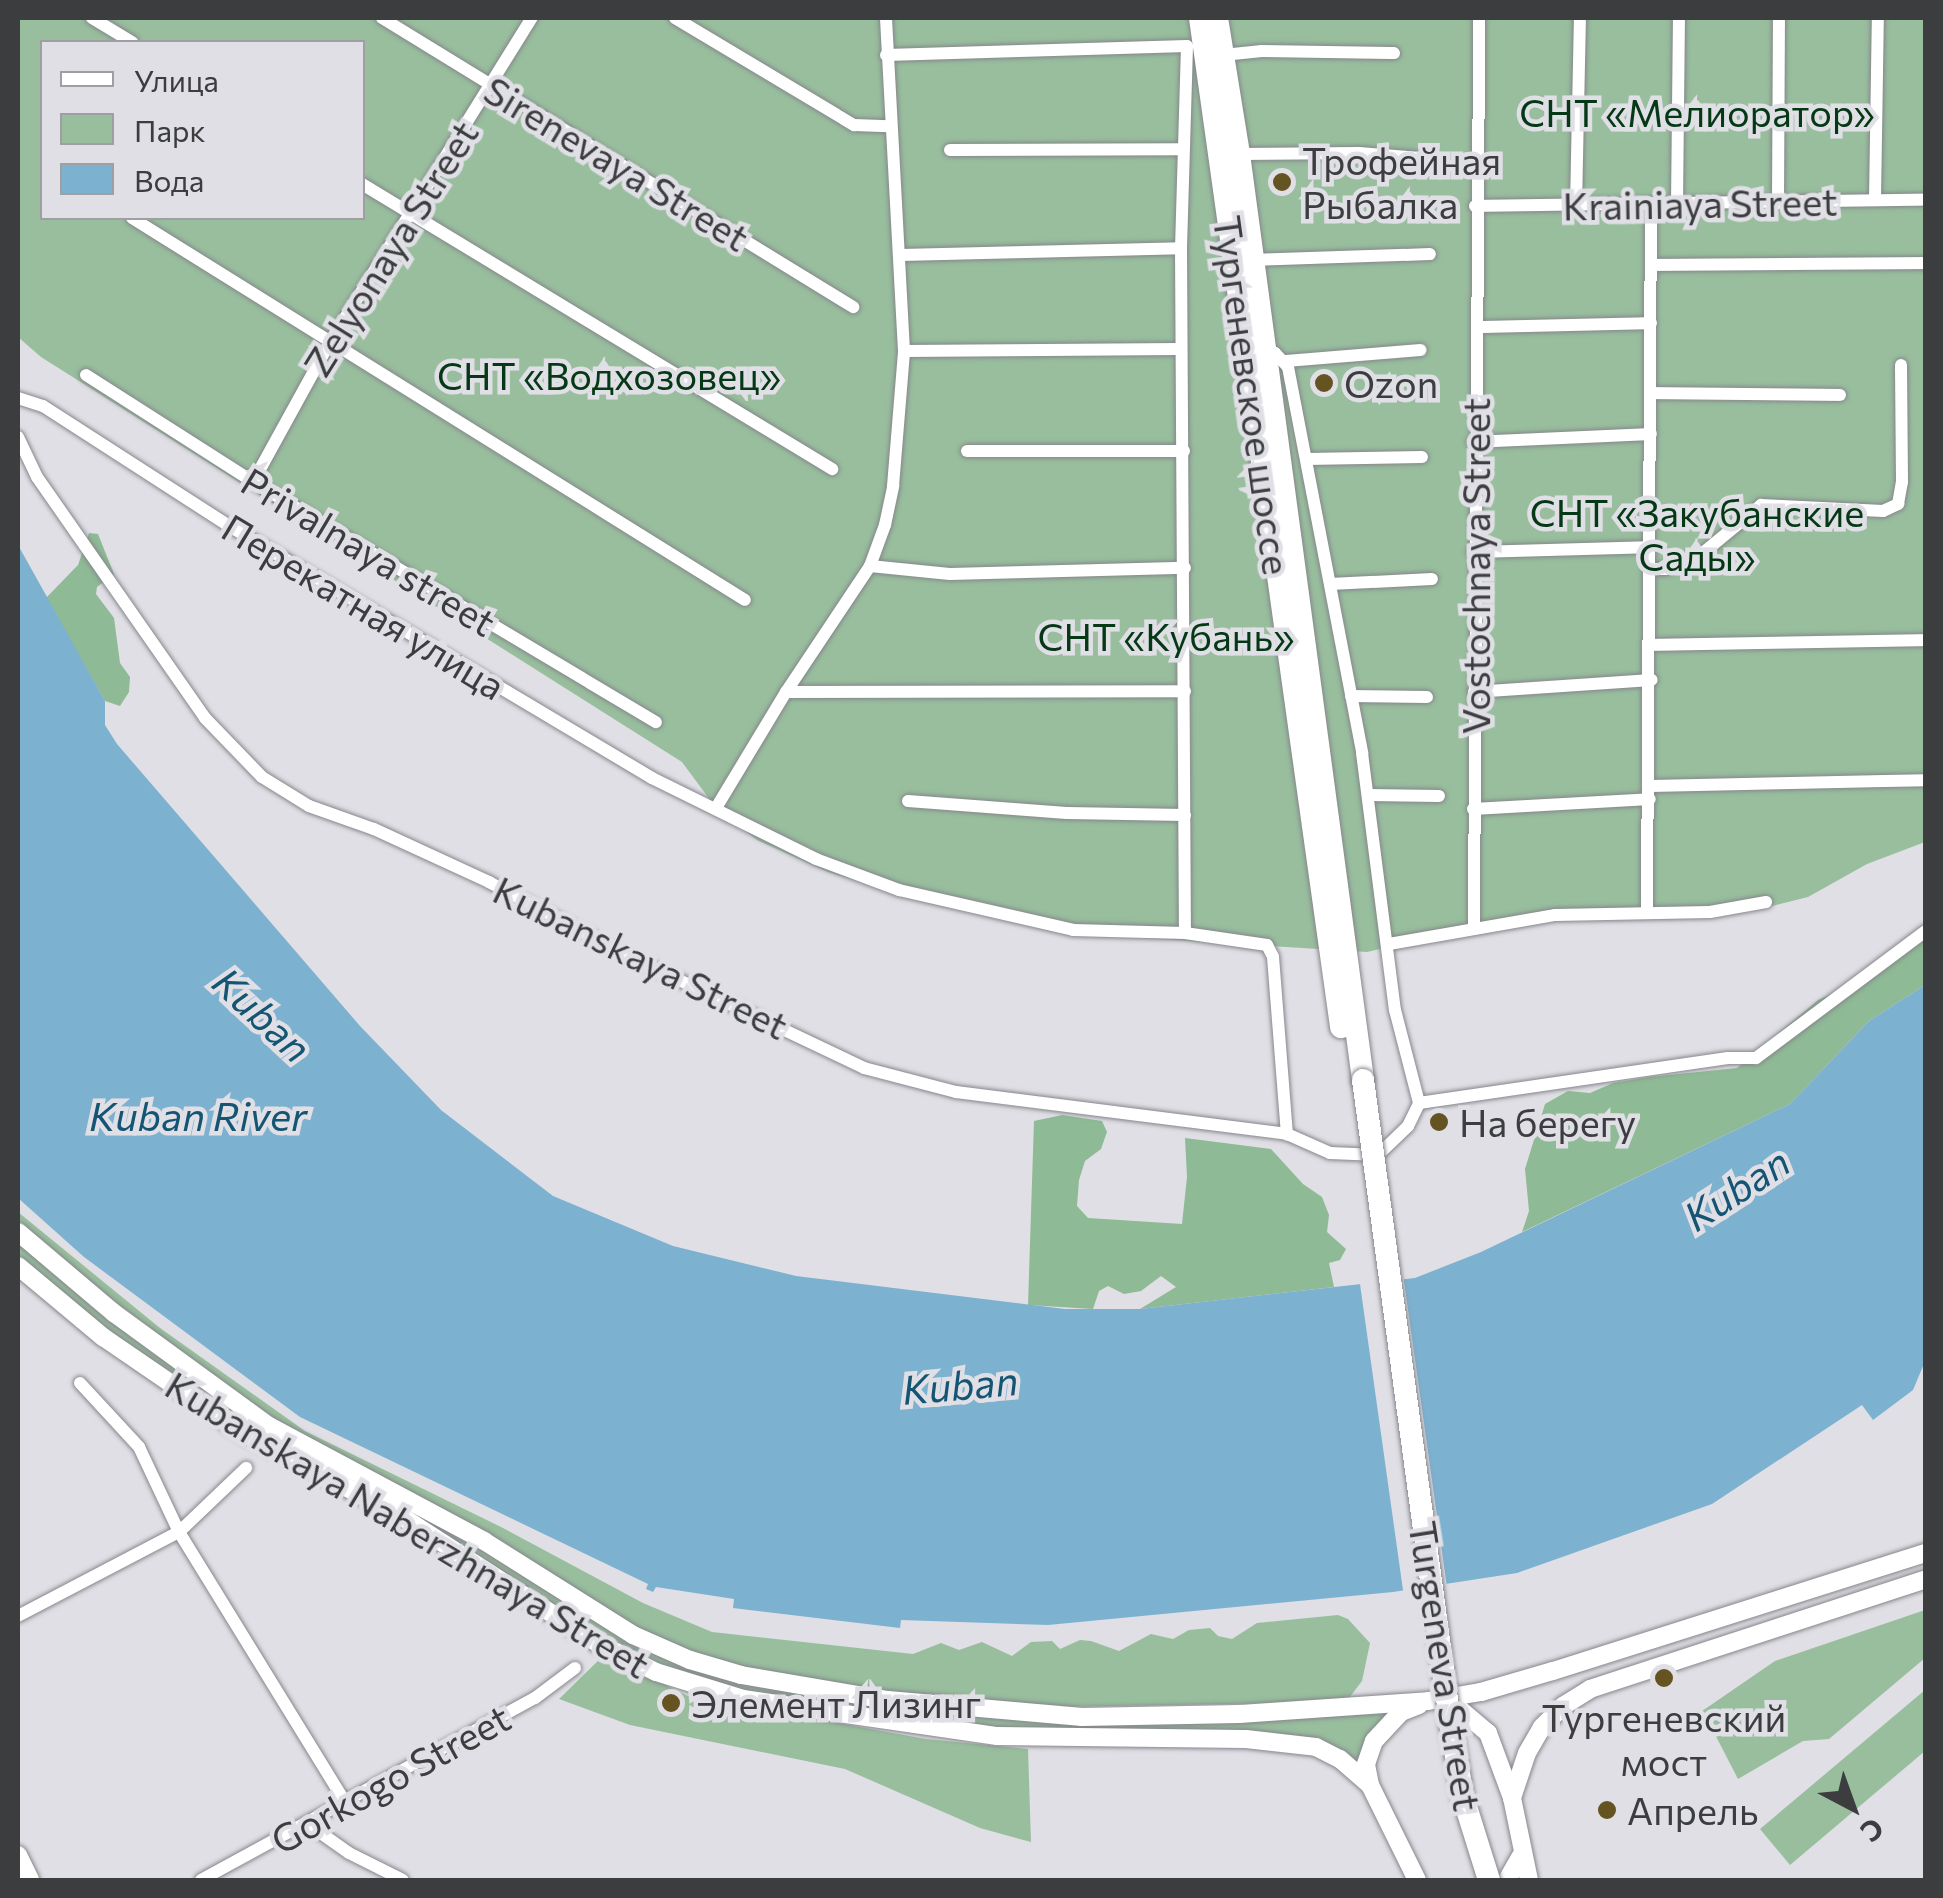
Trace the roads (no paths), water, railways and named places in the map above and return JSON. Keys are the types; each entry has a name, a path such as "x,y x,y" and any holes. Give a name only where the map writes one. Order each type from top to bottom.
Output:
{"highway":[{"name":"Тургеневское шоссе","path":"1200,18 1253,332 1339,1013 1342,1032 1362,1072"},
{"name":"Тургеневское шоссе","path":"1217,18 1205,52 1239,154 1253,332 1276,357 1362,1072 1413,1449"},
{"name":"Turgeneva Street","path":"1413,1449 1459,1778 1478,1858 1489,1880"}],"main road":[{"name":"Kubanskaya Naberzhnaya Street","path":"18,1232 114,1313 269,1426 484,1542 633,1635 690,1660 741,1675 888,1700 1082,1717 1240,1714 1481,1692 1926,1553"},
{"name":"Kubanskaya Naberzhnaya Street","path":"18,1266 102,1338 243,1434 404,1518 621,1656 683,1682 743,1699 997,1736 1288,1741 1316,1746 1340,1759 1370,1785 1417,1880"},
{"path":"1512,1798 1527,1753 1542,1727 1590,1688 1926,1578"},
{"path":"1370,1785 1366,1764 1374,1740 1402,1712 1435,1698 1488,1732 1512,1798 1529,1880"},
{"path":"18,1855 30,1880"},
{"path":"1507,1880 1521,1856"}],"street":[{"path":"92,18 129,40"},
{"name":"Sirenevaya Street","path":"382,18 853,306"},
{"name":"Zelyonaya Street","path":"253,482 330,342 532,18"},
{"path":"675,18 854,125 889,126"},
{"path":"718,809 786,692 870,566 893,486 904,351 886,18"},
{"name":"Vostochnaya Street","path":"1473,927 1473,442 1478,327 1475,206 1479,18"},
{"path":"1576,206 1580,18"},
{"path":"1677,205 1679,18"},
{"path":"1778,203 1780,18"},
{"path":"1874,200 1878,18"},
{"path":"1186,933 1180,248 1185,112 1205,52"},
{"path":"1185,112 1205,52"},
{"path":"886,55 1394,53"},
{"path":"1185,112 1215,124"},
{"path":"950,150 1184,149"},
{"path":"1239,154 1359,153 1432,159"},
{"path":"365,186 832,469"},
{"name":"Krainiaya Street","path":"1475,206 1926,200"},
{"path":"1648,907 1652,680 1650,205"},
{"path":"135,220 745,600"},
{"path":"901,256 1180,248"},
{"path":"1250,260 1430,254"},
{"path":"1652,265 1926,262"},
{"path":"1478,327 1651,323"},
{"path":"904,351 1181,349"},
{"path":"1421,350 1276,357 1306,459 1330,584 1368,795 1395,1010 1419,1103 1728,1058 1756,1058 1926,931"},
{"path":"1651,569 1664,570 1698,557 1761,505 1884,511 1898,504 1902,482 1901,364"},
{"name":"Privalnaya street","path":"86,375 253,482 656,722"},
{"path":"1650,394 1840,396"},
{"name":"Перекатная улица","path":"18,398 43,406 226,524 636,768 816,859 898,890 1073,930 1186,933 1267,945 1272,957 1287,1134"},
{"path":"1473,442 1651,434"},
{"name":"Kubanskaya Street","path":"18,437 38,477 206,718 262,777 309,806 374,829 489,882 620,952 864,1068 956,1092 1287,1134 1330,1152 1378,1155 1408,1126 1419,1103"},
{"path":"967,451 1184,451"},
{"path":"1306,459 1422,457"},
{"path":"1473,552 1650,547"},
{"path":"870,566 950,574 1185,568"},
{"path":"1330,584 1432,579"},
{"path":"1652,645 1926,640"},
{"path":"1474,692 1652,680"},
{"path":"786,692 1186,692"},
{"path":"1351,696 1428,697"},
{"path":"1474,809 1650,793 1926,780"},
{"path":"1368,795 1439,796"},
{"path":"908,801 1067,812 1185,814"},
{"path":"1389,944 1555,915 1648,907 1710,912 1766,902"},
{"path":"80,1384 139,1447 179,1532 346,1803"},
{"path":"18,1616 179,1532 246,1468"},
{"name":"Gorkogo Street","path":"201,1880 535,1698 574,1668"},
{"path":"308,1824 349,1854 404,1880"}],"water":[{"name":"Kuban River","path":"18,545 105,701 105,725 117,744 360,1026 441,1110 553,1196 673,1246 796,1276 1065,1309 1140,1309 1415,1278 1481,1252 1790,1104 1869,1021 1925,985 1926,1359 1913,1390 1873,1420 1862,1405 1712,1504 1517,1573 1393,1592 1048,1625 901,1620 900,1628 733,1608 734,1599 656,1587 653,1592 646,1589 648,1584 300,1417 84,1257 18,1198"}],"place":[{"name":"Трофейная Рыбалка","path":"1282,182"},
{"name":"Ozon","path":"1324,383"},
{"name":"На берегу","path":"1439,1122"},
{"name":"Тургеневский мост","path":"1664,1678"},
{"name":"Элемент Лизинг","path":"671,1703"},
{"name":"Апрель","path":"1607,1810"}],"park label":[{"name":"СНТ «Мелиоратор»","path":"1697,112"},
{"name":"СНТ «Водхозовец»","path":"609,375"},
{"name":"СНТ «Закубанские Сады»","path":"1697,534"},
{"name":"СНТ «Кубань»","path":"1166,636"}],"water label":[{"name":"Kuban","path":"263,1014"},
{"name":"Kuban","path":"1736,1188"},
{"name":"Kuban","path":"960,1384"}]}
